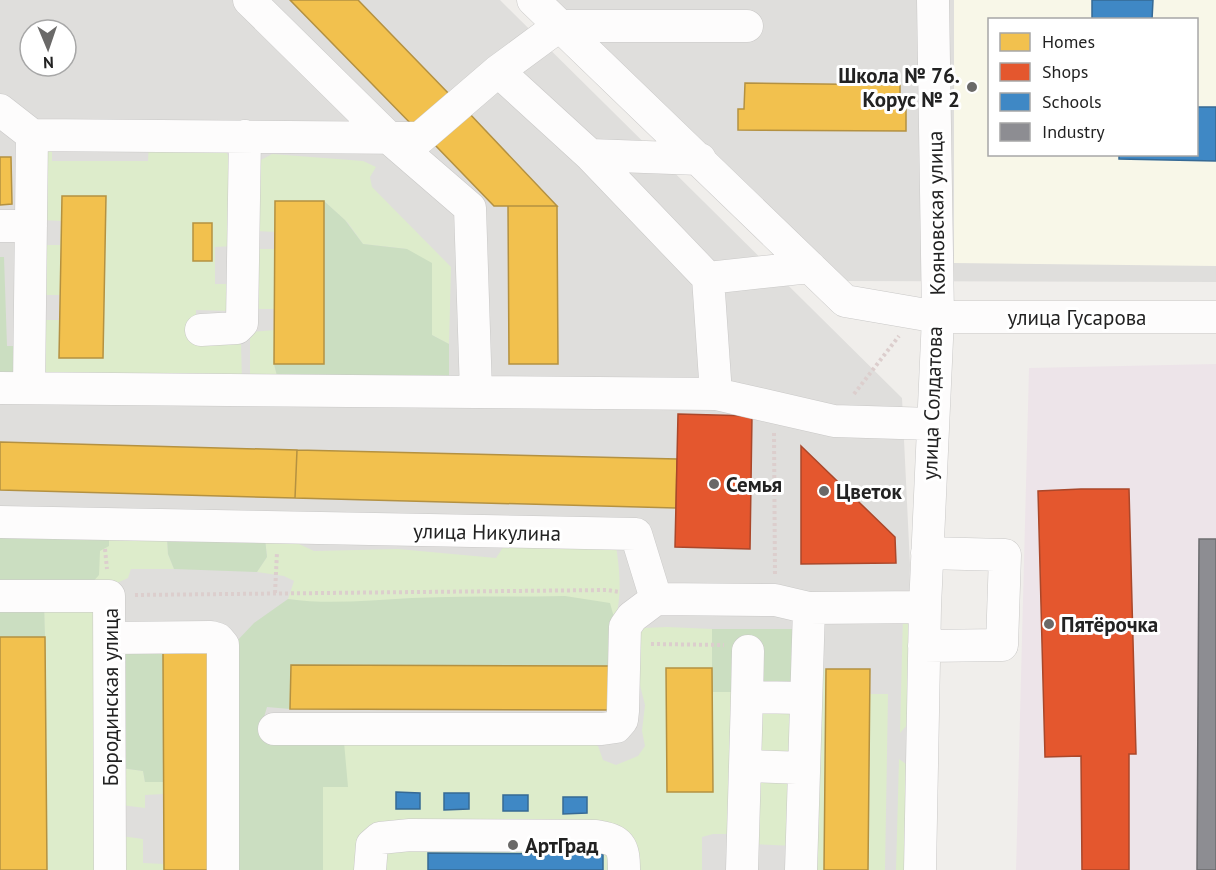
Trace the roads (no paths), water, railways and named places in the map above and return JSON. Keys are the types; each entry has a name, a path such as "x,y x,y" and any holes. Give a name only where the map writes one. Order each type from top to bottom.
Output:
{"street":[{"path":"249,0 389,138 470,208 476,392"},
{"name":"улица Солдатова","path":"533,0 845,301 938,317 925,607 920,870"},
{"name":"Кояновская улица","path":"933,0 938,317"},
{"path":"0,110 32,135 420,138 498,71 559,26 747,26"},
{"path":"498,71 590,155 708,278 716,394"},
{"path":"32,135 31,226 15,388 716,394 834,421 933,424"},
{"path":"201,330 226,330 237,328 242,323 245,136"},
{"path":"590,155 700,159"},
{"path":"0,226 31,226"},
{"path":"708,278 810,267"},
{"name":"улица Гусарова","path":"938,317 1216,317"},
{"name":"улица Никулина","path":"0,522 636,534 656,599"},
{"path":"924,646 1002,645 1005,555 927,553"},
{"name":"Бородинская улица","path":"0,596 109,596 110,870"},
{"path":"274,729 602,729 616,727 622,720 623,711 625,627 632,617 656,599 775,600 809,608 925,607"},
{"path":"801,870 809,608"},
{"path":"110,638 211,637 218,639 223,645 223,870"},
{"path":"742,870 747,766 748,651"},
{"path":"747,697 806,698"},
{"path":"747,766 804,768"},
{"path":"370,870 372,844 380,838 393,836 596,836 614,839 621,847 624,870"}],"place":[{"name":"Школа № 76. Корус № 2","path":"972,87"},
{"name":"Семья","path":"714,484"},
{"name":"Цветок","path":"824,491"},
{"name":"Пятёрочка","path":"1049,624"},
{"name":"АртГрад","path":"513,845"}]}
